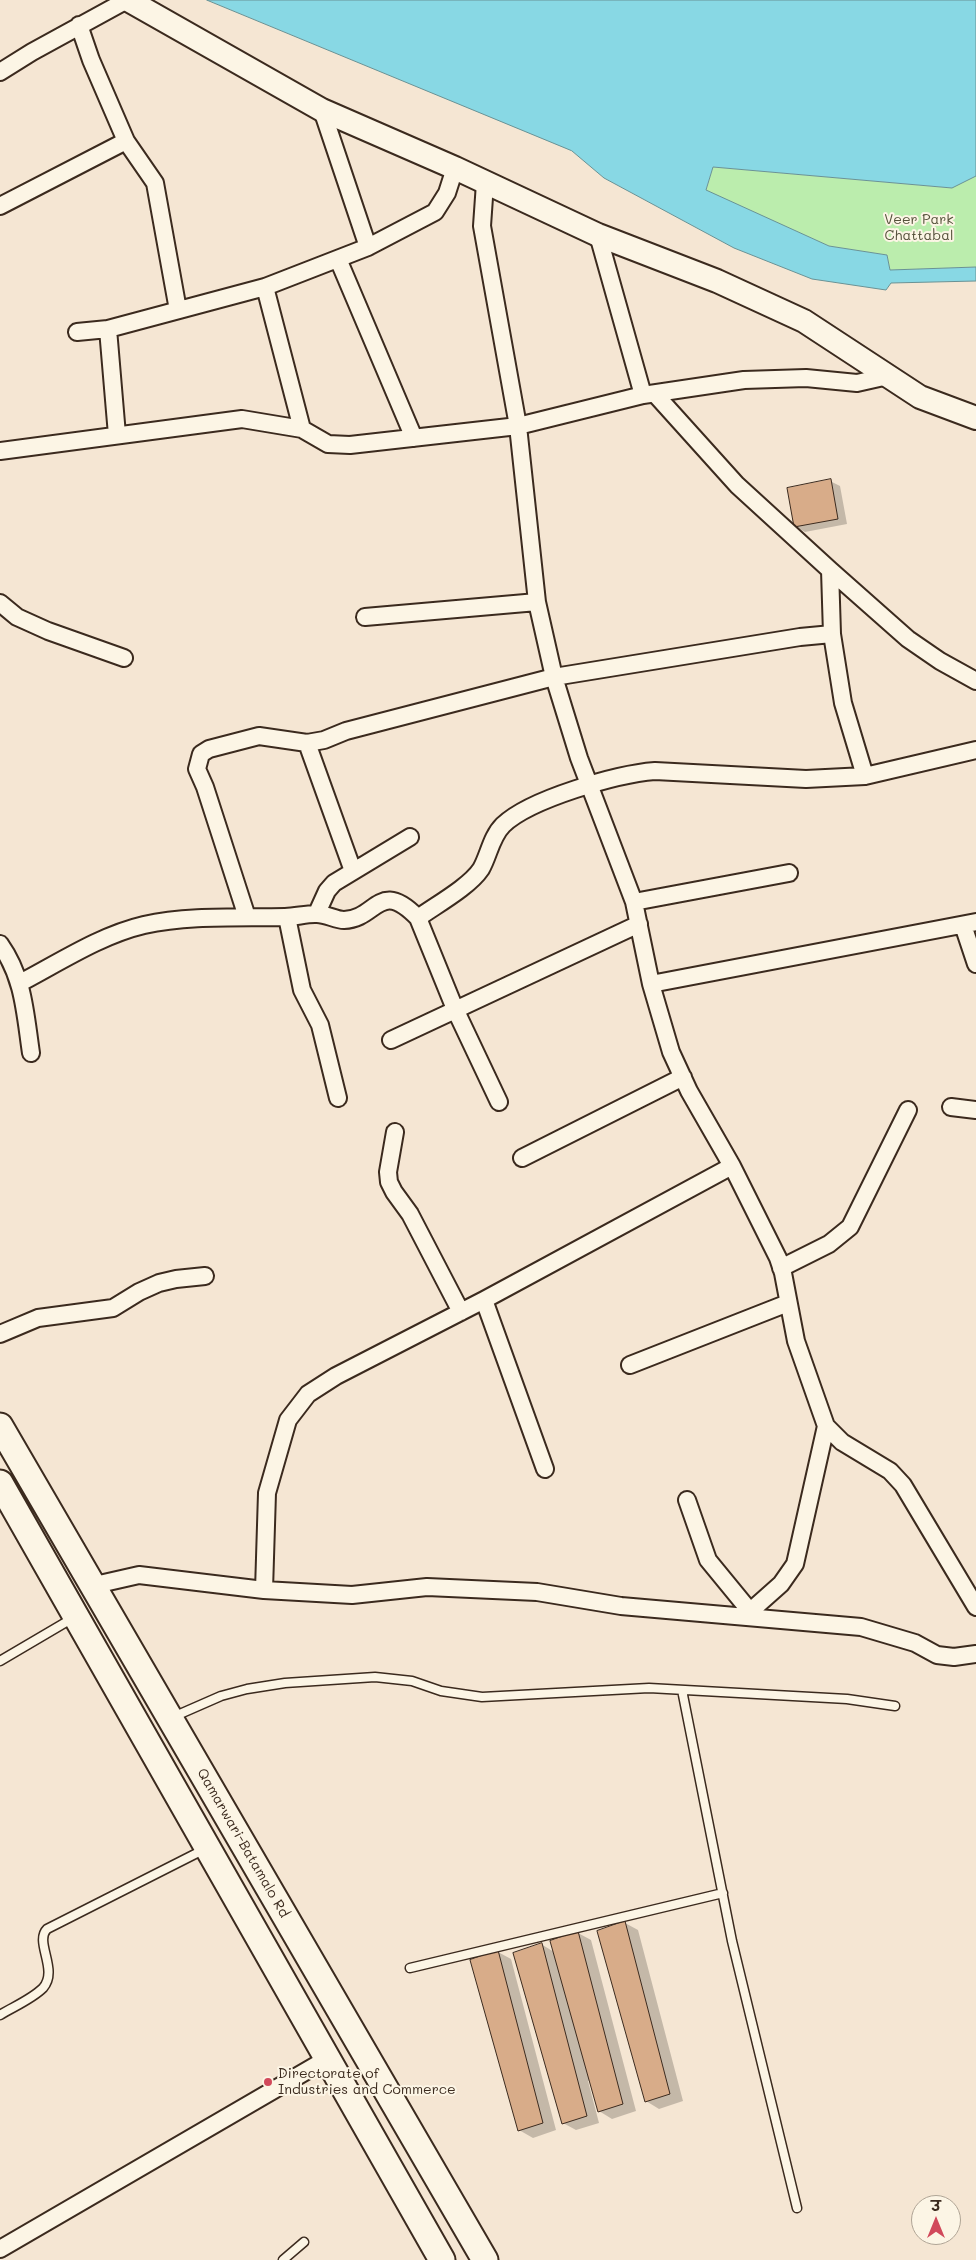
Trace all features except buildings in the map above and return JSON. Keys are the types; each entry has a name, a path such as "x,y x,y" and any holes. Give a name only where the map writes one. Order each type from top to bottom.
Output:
{"main road":[{"name":"Qamarwari-Batamalo Rd","path":"0,1426 171,1717 485,2260"},
{"path":"0,1482 442,2260"},
{"path":"327,2059 366,2054"}],"street":[{"path":"0,72 79,25 127,0 322,110 455,168 598,235 717,281 804,321 920,397 976,418"},
{"path":"79,25 91,60 126,141 134,156 149,172 158,193 178,310"},
{"path":"322,110 368,247"},
{"path":"0,206 126,141"},
{"path":"77,332 108,329 265,287 368,247 435,212 447,193 455,168"},
{"path":"485,183 482,226 518,426 538,602 554,676 579,758 634,902 651,984 671,1052 732,1166 782,1268 796,1341 826,1426 842,1442 890,1471 904,1485 976,1607"},
{"path":"598,235 649,395 737,485 908,639 940,661 976,681"},
{"path":"338,259 414,438"},
{"path":"265,287 302,429"},
{"path":"108,329 117,435"},
{"path":"0,451 242,419 302,429 328,444 414,438 518,426 649,395 744,380 806,378 857,383 888,376"},
{"path":"830,570 832,634 843,703 865,776"},
{"path":"365,616 538,602"},
{"path":"0,603 16,616 48,631 124,658"},
{"path":"247,917 206,787 198,769 200,754 208,749 259,736 307,743 554,676 800,637 832,634"},
{"path":"307,743 353,871"},
{"path":"418,918 469,882 481,869 502,826 516,814 590,784 631,773 655,771 806,779 865,776 976,750"},
{"path":"317,914 328,891 353,871 410,837"},
{"path":"634,902 789,873"},
{"path":"20,983 113,935 144,925 170,921 287,917 317,914 348,920 388,900 407,907 418,918 455,1009 499,1102"},
{"path":"287,917 302,990 320,1026 338,1098"},
{"path":"651,984 969,923 976,964"},
{"path":"391,1040 639,924"},
{"path":"0,944 11,959 20,983 31,1053"},
{"path":"522,1158 683,1077"},
{"path":"951,1107 976,1110"},
{"path":"782,1268 829,1244 850,1228 908,1110"},
{"path":"395,1132 388,1172 390,1182 394,1192 410,1214 461,1312"},
{"path":"264,1590 268,1493 288,1420 308,1394 336,1376 484,1300 732,1166"},
{"path":"0,1334 38,1318 113,1308 138,1292 159,1284 176,1279 205,1276"},
{"path":"484,1300 545,1469"},
{"path":"630,1365 788,1303"},
{"path":"747,1613 781,1584 795,1564 826,1426"},
{"path":"687,1500 708,1560 747,1613"},
{"path":"94,1585 138,1575 264,1590 352,1595 392,1589 427,1587 528,1592 621,1606 747,1613 862,1627 915,1643 937,1655 954,1657 976,1654"},
{"path":"0,2249 327,2059"}],"lane":[{"path":"0,1661 75,1617"},
{"path":"171,1717 221,1696 247,1689 285,1683 375,1677 412,1681 442,1692 482,1697 649,1688 847,1699 895,1706"},
{"path":"682,1690 722,1894 797,2208"},
{"path":"0,2015 43,1988 49,1970 43,1936 47,1929 207,1848"},
{"path":"410,1968 722,1894"},
{"path":"283,2260 304,2242"}],"green space":[{"name":"Veer Park Chattabal","path":"713,167 951,188 976,176 976,267 890,270 887,255 829,246 706,191"}],"water":[{"path":"207,0 976,0 976,176 952,188 713,167 706,190 829,246 887,255 890,270 976,267 976,281 891,283 886,290 812,279 734,248 604,178 572,151"}],"place":[{"name":"Directorate of Industries and Commerce","path":"268,2082"}]}
